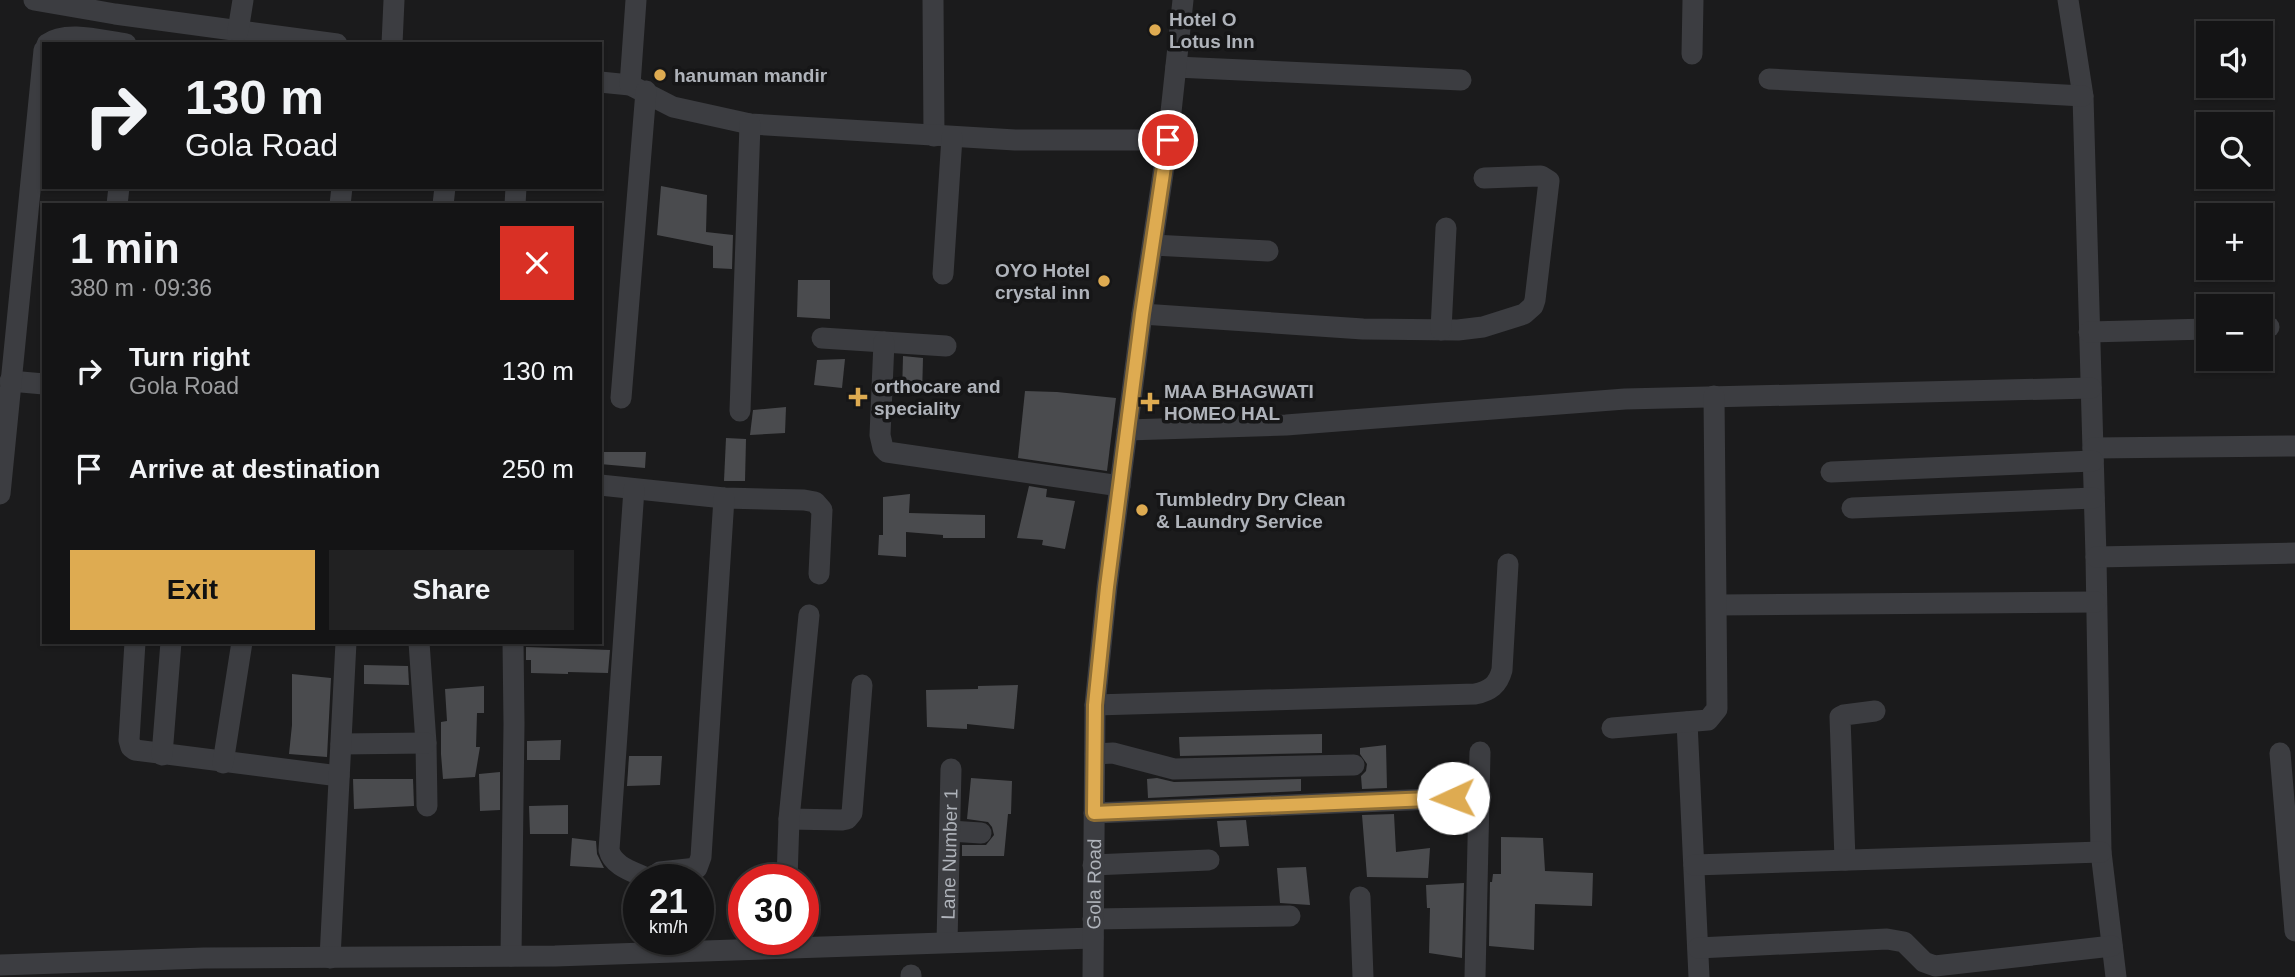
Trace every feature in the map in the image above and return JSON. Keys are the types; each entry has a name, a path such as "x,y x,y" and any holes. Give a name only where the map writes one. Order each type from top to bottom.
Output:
{"street":[{"path":"34,0 155,10 238,31 322,42"},
{"path":"238,31 243,0"},
{"path":"392,42 394,0"},
{"path":"621,398 638,88 636,0"},
{"path":"933,0 943,137 943,274"},
{"name":"Gola Road","path":"1093,977 1095,705 1107,587 1142,314 1163,245 1168,140 1183,0"},
{"path":"1692,54 1693,0"},
{"path":"2068,0 2082,96 2096,557 2101,852 2116,977"},
{"path":"50,42 72,38 107,42"},
{"path":"0,494 10,381 7,347 42,66"},
{"path":"1176,66 1461,80"},
{"path":"1769,79 2082,96"},
{"path":"602,82 638,88 673,107 750,124 1015,140 1168,140"},
{"path":"740,411 750,124"},
{"path":"1142,314 1363,329 1441,330 1473,329 1496,324 1529,311 1535,300 1549,181 1541,176 1484,178"},
{"path":"1441,330 1446,228"},
{"path":"1163,245 1268,251"},
{"path":"2089,332 2196,329"},
{"path":"822,338 946,346"},
{"path":"884,342 880,435 883,448 887,452 1121,486"},
{"path":"10,381 42,384"},
{"path":"1127,430 1286,425 1625,399 2091,388"},
{"path":"1612,728 1708,720 1717,709 1714,396"},
{"path":"1831,472 2093,455 2295,446"},
{"path":"602,485 724,498 815,502 822,510 819,574"},
{"path":"623,866 610,858 608,842 634,489"},
{"path":"698,864 724,498"},
{"path":"1852,508 2094,498"},
{"path":"2096,557 2295,554"},
{"path":"1095,705 1484,692 1499,681 1502,670 1508,564"},
{"path":"1717,605 2096,602"},
{"path":"788,864 789,819 809,615"},
{"path":"135,644 129,743 135,750 339,776"},
{"path":"162,755 170,644"},
{"path":"223,763 242,644"},
{"path":"330,958 346,644"},
{"path":"419,644 427,806"},
{"path":"511,956 513,644"},
{"path":"789,819 842,820 852,813 862,685"},
{"path":"1845,860 1840,717 1875,711"},
{"path":"1687,722 1699,977"},
{"path":"341,744 426,743"},
{"path":"1475,977 1480,752"},
{"path":"1095,754 1113,753 1174,769 1354,765"},
{"path":"2280,753 2295,931"},
{"name":"Lane Number 1","path":"947,942 951,769"},
{"path":"1094,813 1481,797"},
{"path":"950,831 981,833"},
{"path":"1694,865 2101,852"},
{"path":"1093,865 1209,860"},
{"path":"1360,897 1363,977"},
{"path":"819,944 947,942 1290,916"},
{"path":"1698,948 1887,939 1904,942 1924,962 1936,965 2112,946"},
{"path":"0,965 204,967 330,958 511,956 556,967 623,951"}],"building":[{"path":"661,186 707,195 706,232 733,235 732,269 713,268 713,246 657,235"},
{"path":"798,280 830,280 830,319 797,317"},
{"path":"903,356 923,358 922,395 902,395"},
{"path":"845,359 842,388 814,385 817,360"},
{"path":"1025,391 1116,398 1107,471 1018,458"},
{"path":"786,407 785,433 750,435 753,410"},
{"path":"726,438 746,439 745,481 724,481"},
{"path":"602,452 646,452 645,468 602,464"},
{"path":"1029,486 1047,489 1046,497 1075,501 1065,549 1042,545 1043,540 1017,538"},
{"path":"910,494 909,513 985,515 985,538 943,538 943,535 906,532 906,557 878,555 879,535 883,535 883,497"},
{"path":"526,647 610,650 608,673 531,673 531,660 526,660"},
{"path":"364,665 408,666 409,685 364,684"},
{"path":"292,674 331,678 327,757 289,754"},
{"path":"1018,685 1014,729 967,724 967,729 927,727 926,690"},
{"path":"484,686 484,713 477,713 476,747 480,747 475,777 443,779 441,722 447,721 445,689"},
{"path":"1322,734 1322,753 1180,756 1179,737"},
{"path":"561,740 560,760 527,760 527,741"},
{"path":"1386,745 1387,788 1362,789 1361,776 1366,771 1367,764 1360,754 1360,748"},
{"path":"629,756 662,756 660,785 627,786"},
{"path":"500,772 500,810 480,811 479,774"},
{"path":"971,778 1012,781 1011,814 1008,814 1004,856 962,856 962,845 986,845 994,835 988,822 967,819"},
{"path":"353,779 413,779 414,806 354,809"},
{"path":"1147,779 1174,782 1301,779 1301,791 1148,798"},
{"path":"568,805 568,834 530,834 529,806"},
{"path":"1394,814 1396,852 1430,848 1428,878 1367,877 1362,815"},
{"path":"1246,820 1249,846 1220,847 1217,821"},
{"path":"1501,837 1543,838 1545,871 1593,873 1592,906 1535,904 1534,950 1489,946 1490,882 1493,874 1501,874"},
{"path":"572,838 596,841 597,854 604,868 570,866"},
{"path":"1306,867 1310,905 1280,903 1277,868"},
{"path":"1464,883 1462,958 1429,953 1430,908 1427,908 1426,885"}],"place":[{"name":"Hotel O Lotus Inn","path":"1155,30"},
{"name":"hanuman mandir","path":"660,75"},
{"name":"OYO Hotel crystal inn","path":"1104,281"},
{"name":"orthocare and speciality","path":"858,397"},
{"name":"MAA BHAGWATI HOMEO HAL","path":"1150,402"},
{"name":"Tumbledry Dry Clean & Laundry Service","path":"1142,510"}],"route":[{"path":"1168,140 1142,314 1107,587 1095,705 1094,813 1453,798"}]}
